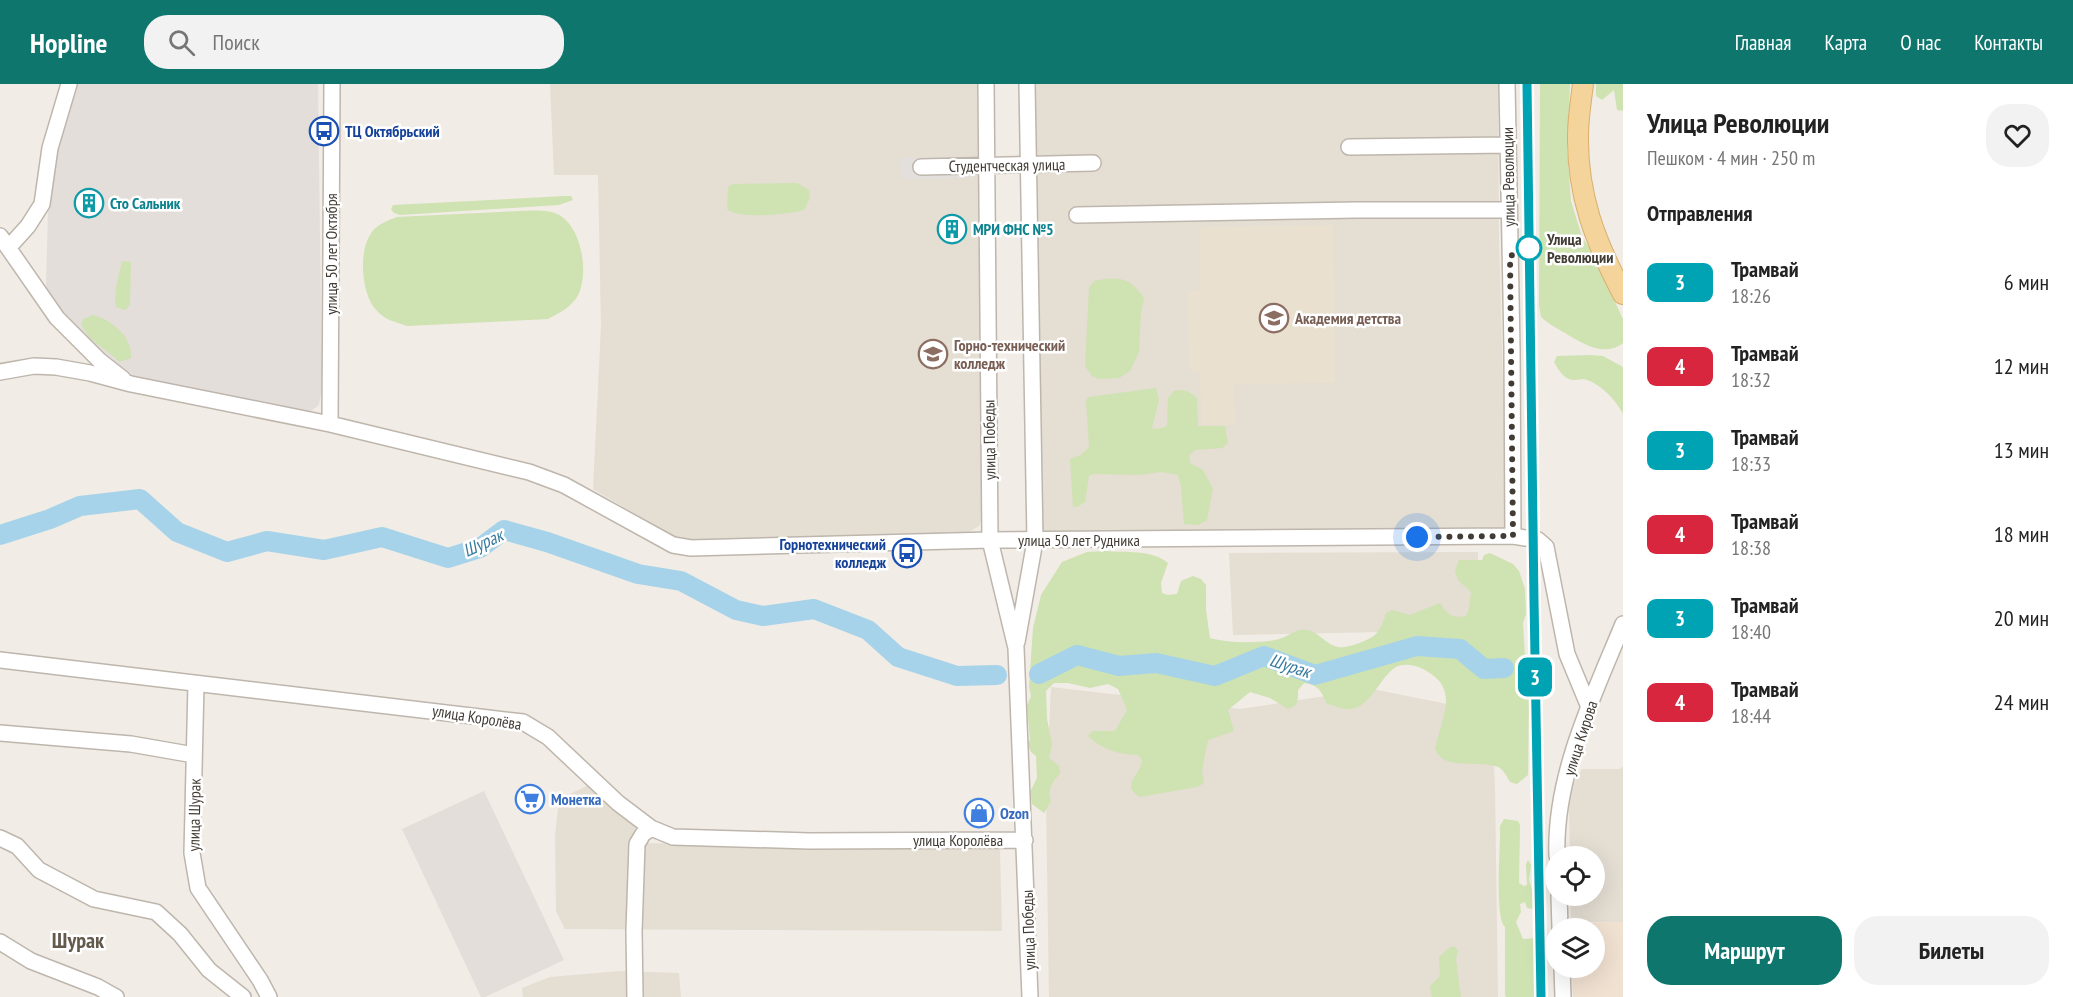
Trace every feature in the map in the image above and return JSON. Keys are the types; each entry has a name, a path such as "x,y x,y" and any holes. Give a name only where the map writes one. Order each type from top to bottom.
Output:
{"main road":[{"path":"1583,84 1578,134 1581,188 1590,222 1623,294"}],"street":[{"path":"69,84 50,148 42,204 28,226 5,242 57,318 100,361 130,384"},
{"name":"улица 50 лет Октября","path":"330,424 332,84"},
{"name":"улица Победы","path":"986,84 990,540 1016,648 1030,997"},
{"name":"улица Победы","path":"1016,648 1035,541 1027,84"},
{"name":"улица Революции","path":"1507,84 1513,536"},
{"path":"1349,147 1508,145"},
{"name":"Студентческая улица","path":"921,167 1093,163"},
{"path":"1077,215 1334,210 1509,210"},
{"name":"улица 50 лет Рудника","path":"0,372 34,366 56,367 330,424 529,472 564,484 673,545 691,548 990,540 1513,536"},
{"path":"1513,536 1538,540 1546,547 1567,654 1589,707"},
{"name":"улица Кирова","path":"1558,846 1561,806 1567,773 1589,707 1623,624"},
{"name":"улица Королёва","path":"0,660 523,722 548,737 605,792 651,828 673,837 809,841 1025,840"},
{"name":"улица Шурак","path":"196,684 192,854 198,888 269,997"},
{"path":"0,733 131,744 194,755"},
{"path":"635,997 634,931 637,844 643,834 651,828"},
{"path":"0,838 17,846 39,870 94,899 156,912 180,934 209,970 243,997"},
{"path":"0,942 31,961 98,987 116,997"},
{"path":"1562,978 1563,997"}],"shaded area":[{"path":"73,84 318,84 322,388 319,405 311,411 296,411 135,377 96,349 57,307 46,287 49,172"},
{"path":"550,84 977,84 982,519 979,526 967,533 696,543 678,539 593,489 601,326 598,175 554,175"},
{"path":"1034,84 1498,84 1499,242 1507,528 1040,536"},
{"path":"968,157 969,178 901,179 900,158"},
{"path":"1333,225 1335,383 1234,384 1235,425 1201,425 1200,373 1189,369 1188,291 1200,290 1200,227"},
{"path":"1478,552 1478,630 1233,635 1229,553"},
{"path":"1051,687 1240,709 1372,689 1492,713 1498,997 1049,997 1046,800"},
{"path":"1623,766 1623,922 1605,922 1605,918 1571,918 1570,906 1605,906 1605,846 1570,846 1569,804 1572,786 1582,769 1620,769"},
{"path":"591,784 635,826 634,843 1000,848 1002,931 565,929 556,911 555,836 559,799"},
{"path":"484,791 564,960 481,997 402,829"},
{"path":"1605,922 1623,922 1623,997 1573,997 1572,978 1605,978"},
{"path":"621,971 679,973 681,997 523,997 522,988 550,977"}],"green space":[{"path":"1540,84 1570,84 1567,148 1571,201 1582,237 1591,250 1623,319 1623,343 1616,347 1601,349 1586,345 1541,317 1539,306"},
{"path":"1596,84 1623,84 1623,111 1617,110 1614,90 1602,100 1596,96"},
{"path":"797,183 809,190 810,198 804,210 753,215 727,209 728,187 733,184"},
{"path":"571,196 573,200 559,205 400,215 391,209 393,205"},
{"path":"520,211 553,212 566,220 578,239 583,276 577,297 568,307 548,319 407,326 384,317 372,304 365,285 363,263 366,243 378,226 397,217"},
{"path":"122,261 131,262 130,305 125,310 116,307 115,301"},
{"path":"1119,279 1128,282 1144,298 1139,352 1130,371 1119,378 1099,379 1092,376 1085,366 1089,287 1094,281"},
{"path":"93,315 120,330 129,343 131,358 120,362 90,338 81,325 83,319"},
{"path":"1557,356 1603,356 1623,367 1623,414 1602,388 1584,379 1570,380 1562,374 1554,362"},
{"path":"1156,388 1159,400 1152,428 1167,426 1168,398 1174,391 1181,390 1197,398 1198,426 1225,426 1228,443 1222,448 1195,450 1189,456 1190,463 1203,470 1213,489 1207,520 1198,525 1184,524 1178,475 1162,472 1138,475 1093,474 1089,476 1085,502 1073,507 1070,459 1081,455 1089,447 1086,400 1089,397"},
{"path":"1087,552 1138,552 1168,563 1161,583 1162,593 1168,595 1177,594 1181,581 1193,576 1201,579 1206,585 1206,610 1210,638 1235,642 1263,642 1306,630 1316,633 1338,647 1347,647 1376,634 1386,613 1392,610 1410,615 1440,603 1450,615 1466,616 1471,592 1458,580 1455,571 1459,560 1482,560 1484,555 1490,553 1513,564 1519,571 1525,589 1526,614 1523,623 1526,673 1524,689 1529,698 1528,775 1517,784 1510,782 1498,767 1454,763 1440,756 1435,749 1446,704 1442,685 1435,677 1420,668 1406,665 1396,667 1390,672 1367,700 1354,709 1327,704 1319,689 1304,683 1298,690 1296,704 1288,709 1270,698 1250,692 1228,710 1234,731 1208,740 1202,771 1204,783 1197,787 1140,797 1131,788 1141,766 1142,760 1138,755 1111,750 1088,736 1092,731 1115,731 1127,710 1118,689 1108,684 1090,688 1068,683 1054,683 1046,691 1047,719 1052,744 1049,758 1059,766 1060,773 1051,786 1051,801 1044,813 1032,804 1030,792 1037,778 1036,756 1031,752 1027,743 1030,740 1027,706 1031,696 1029,687 1033,628 1041,595 1062,562"},
{"path":"1504,819 1518,821 1520,825 1519,883 1524,886 1527,885 1526,864 1528,860 1531,865 1529,880 1537,905 1532,909 1527,908 1525,902 1520,904 1521,912 1516,922 1523,939 1535,938 1534,997 1506,997 1505,995 1505,927 1500,909 1499,880 1500,826"},
{"path":"1454,946 1458,950 1456,960 1461,997 1432,997 1430,986 1440,976 1439,957"}],"waterway":[{"name":"Шурак","path":"0,535 50,519 80,506 140,499 177,532 227,552 267,541 324,550 382,537 448,558 480,548 504,530 547,542 638,574 681,581 736,610 763,616 814,609 868,630 898,657 957,676 997,675"},
{"name":"Шурак","path":"1039,674 1077,655 1119,666 1156,663 1215,676 1264,656 1315,675 1417,646 1460,649 1484,669 1504,668"}],"tram line":[{"path":"1527,84 1541,997"},
{"name":"3","path":"1527,84 1541,997"}],"place":[{"name":"ТЦ Октябрьский","path":"324,131"},
{"name":"Сто Сальник","path":"89,203"},
{"name":"МРИ ФНС №5","path":"952,229"},
{"name":"Улица Революции","path":"1529,248"},
{"name":"Академия детства","path":"1274,318"},
{"name":"Горно-технический колледж","path":"933,354"},
{"name":"Горнотехнический колледж","path":"907,553"},
{"name":"Монетка","path":"530,799"},
{"name":"Ozon","path":"979,813"}],"district":[{"name":"Шурак","path":"78,940"}],"route":[{"path":"1417,537 1513,536 1510,256 1529,248"}]}
